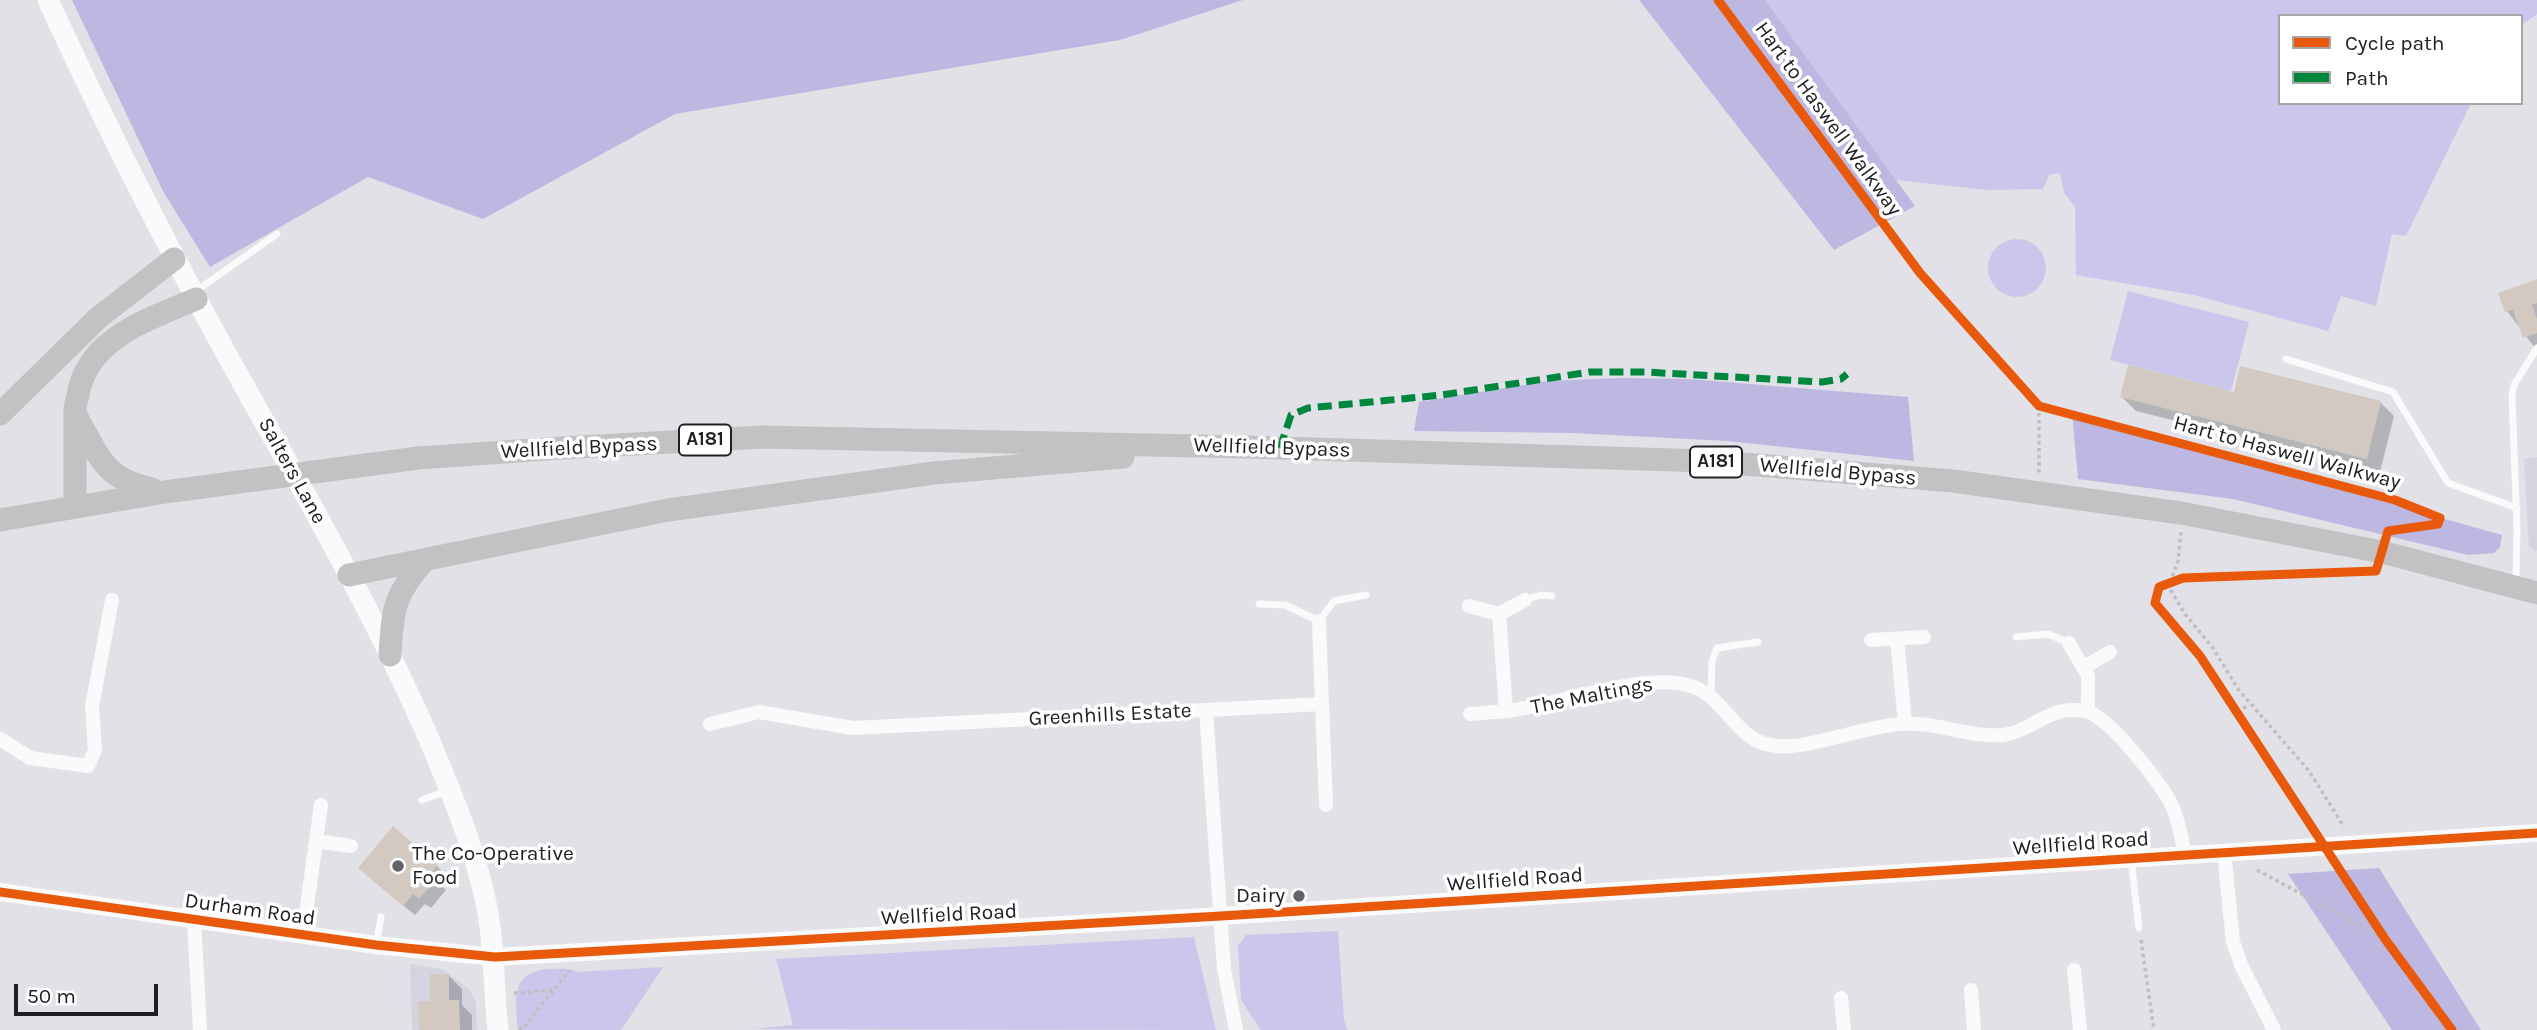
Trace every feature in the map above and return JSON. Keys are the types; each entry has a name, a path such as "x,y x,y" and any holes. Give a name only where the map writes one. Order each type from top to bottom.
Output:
{"main road":[{"name":"Salters Lane","path":"48,0 108,131 174,259 314,508 390,655 450,790 485,895 495,957 494,995 498,1030"},
{"path":"0,414 98,318 174,259"},
{"path":"75,508 75,411 80,383 90,359 111,341 194,296"},
{"path":"75,411 100,461 125,483 165,492"},
{"name":"Wellfield Bypass","path":"0,520 165,492 418,458 761,438 1248,447 1707,461 1953,481 2181,513 2382,552 2526,590"},
{"path":"349,575 668,510 920,475 1248,447"},
{"path":"390,655 393,609 406,581 424,561"}],"street":[{"path":"0,738 30,758 88,766 95,750 92,706 111,600"},
{"path":"1469,606 1499,614 1525,600"},
{"name":"The Maltings","path":"1499,614 1506,711"},
{"path":"1319,621 1326,805"},
{"path":"1871,640 1924,637"},
{"path":"1897,639 1905,723"},
{"path":"2069,643 2084,667 2090,689 2088,711"},
{"path":"2084,667 2110,652"},
{"name":"The Maltings","path":"1471,714 1534,708 1639,684 1690,685 1711,694"},
{"path":"1711,694 1748,736 1777,747 1905,723 1998,736 2022,730 2053,714 2069,710 2088,711 2115,730 2162,789 2173,806 2185,855"},
{"path":"1206,710 1322,704"},
{"name":"Greenhills Estate","path":"710,724 759,712 853,728 1206,710 1226,991 1236,1030"},
{"path":"303,935 321,805"},
{"name":"Wellfield Road","path":"495,957 1221,916 2537,833"},
{"path":"316,841 351,846"},
{"path":"2224,852 2233,942 2242,967 2274,1030"},
{"name":"Durham Road","path":"0,892 376,945 495,957"},
{"path":"194,920 200,1030"},
{"path":"2074,970 2080,1030"},
{"path":"1971,990 1974,1030"},
{"path":"1842,998 1844,1030"}],"lane":[{"path":"194,296 277,234"},
{"path":"2526,590 2516,508 2512,396 2514,385 2537,348"},
{"path":"2286,359 2393,392 2448,483 2516,508"},
{"path":"1258,604 1285,605 1319,621 1334,601 1366,595"},
{"path":"1525,600 1541,595 1552,596"},
{"path":"2016,637 2048,634 2069,643"},
{"path":"1711,694 1712,661 1717,648 1758,642"},
{"path":"422,800 450,790"},
{"path":"2131,859 2139,928"},
{"path":"376,945 381,917"}],"path":[{"path":"2031,397 2039,406 2050,408"},
{"path":"2039,406 2039,492"},
{"path":"2165,585 2181,541 2181,513"},
{"path":"2165,585 2183,578"},
{"path":"2165,585 2249,704 2309,771 2346,845"},
{"path":"2230,702 2245,724"},
{"path":"2238,713 2249,704"},
{"path":"2249,866 2385,939"},
{"path":"2373,920 2395,952"},
{"path":"2139,928 2154,1030"},
{"path":"509,1030 523,1028 554,990 570,969 570,953"},
{"path":"494,995 554,990"}],"shaded area":[{"path":"72,0 1243,0 1120,40 675,114 483,219 368,177 210,267 164,193"},
{"path":"1639,0 1765,0 1915,206 1834,250"},
{"path":"1765,0 2537,0 2537,14 2523,24 2523,14 2278,14 2278,105 2470,105 2406,236 2392,234 2376,306 2341,296 2328,331 2194,295 2076,275 2075,207 2064,193 2060,173 2049,175 2043,189 1987,190 1896,180"},
{"path":"2011,239 2023,239 2038,247 2046,262 2046,274 2038,289 2023,297 2011,297 1996,289 1988,274 1988,262 1996,247"},
{"path":"2128,291 2249,322 2231,391 2110,360"},
{"path":"1689,379 1908,397 1914,461 1728,441 1572,433 1414,431 1419,402 1548,381"},
{"path":"2072,414 2395,500 2441,518 2502,535 2500,547 2494,553 2468,555 2233,499 2078,479"},
{"path":"2537,457 2537,551 2529,547 2524,459"},
{"path":"2379,868 2481,1030 2392,1030 2288,874"},
{"path":"1338,931 1344,1020 1348,1030 1261,1030 1241,1000 1238,946 1246,935"},
{"path":"1194,937 1216,1030 753,1029 793,1025 776,959"},
{"path":"410,964 444,970 470,990 476,1003 477,1030 412,1030"},
{"path":"663,967 621,1030 518,1030 516,998 521,981 527,975 550,969 570,969 577,972"}],"building":[{"path":"2537,279 2537,303 2532,305 2537,319 2537,333 2523,338 2513,310 2505,312 2498,293"},
{"path":"2128,365 2234,392 2240,366 2381,401 2367,459 2120,397"},
{"name":"The Co-Operative Food","path":"393,826 438,865 431,873 437,878 419,899 413,894 403,906 358,868"},
{"path":"430,974 449,974 449,1000 459,1000 460,1030 419,1030 418,1001 430,1001"}],"marked path":[{"path":"1280,448 1291,415 1308,408 1442,395 1589,372 1645,372 1822,382 1841,379 1847,374"}],"cycle path":[{"name":"Hart to Haswell Walkway","path":"1718,0 1920,273 2039,406 2395,500 2440,518 2438,524 2388,531 2376,571 2183,578 2159,587 2155,603 2200,656 2385,939 2452,1030"},
{"path":"0,892 376,945 495,957 1221,916 2537,833"}],"place":[{"name":"The Co-Operative Food","path":"398,866"},
{"name":"Dairy","path":"1299,896"}]}
